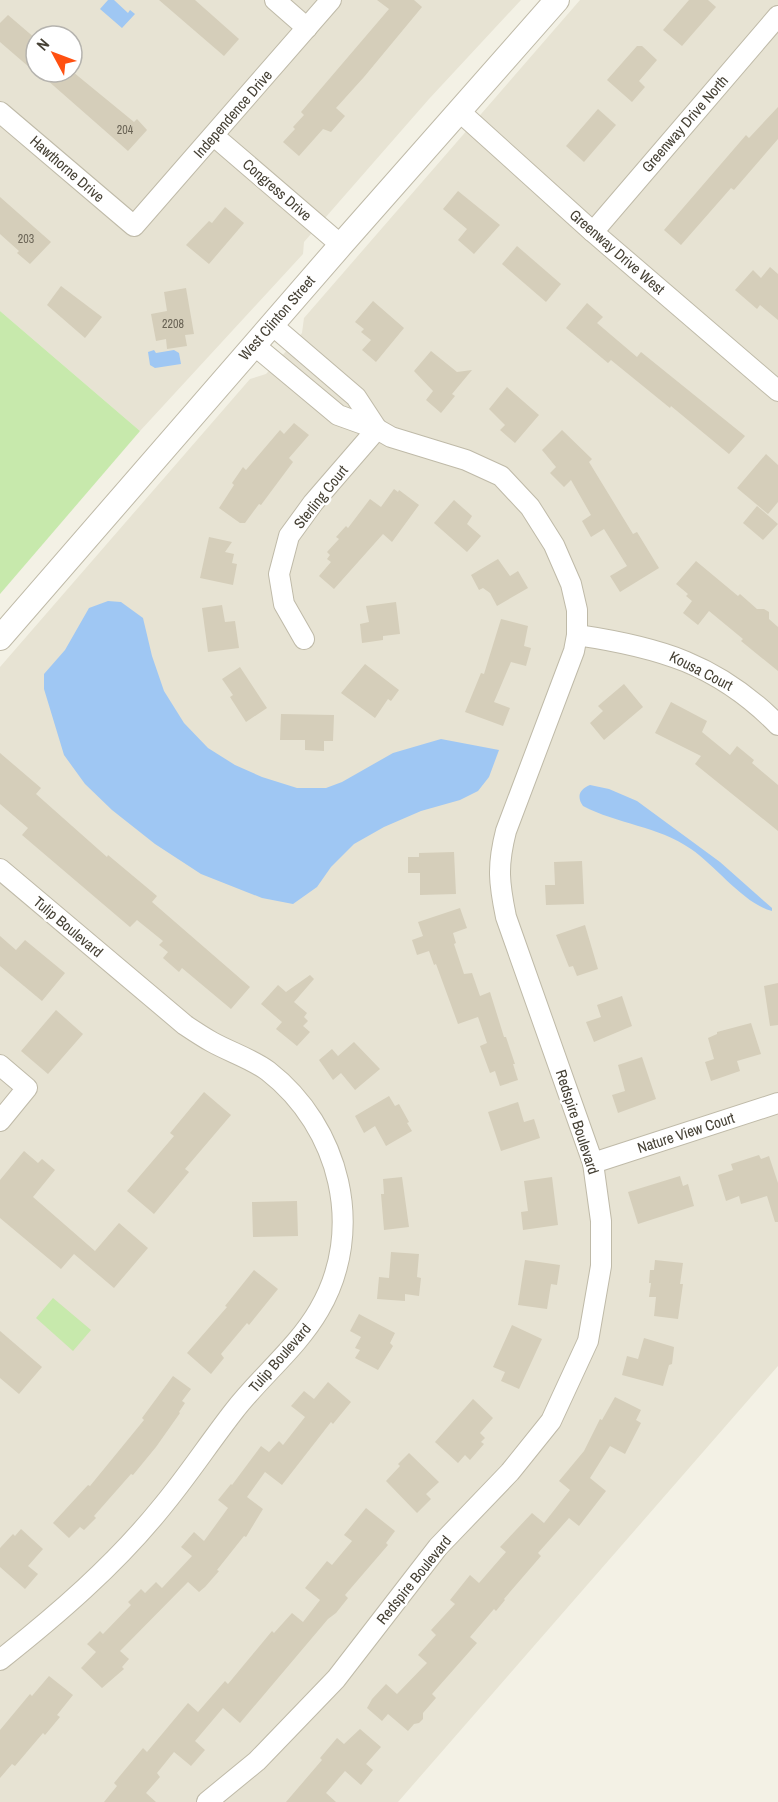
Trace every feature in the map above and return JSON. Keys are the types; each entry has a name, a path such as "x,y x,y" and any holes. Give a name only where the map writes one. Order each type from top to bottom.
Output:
{"street":[{"path":"274,0 307,28"},
{"name":"Independence Drive","path":"134,226 331,0"},
{"name":"West Clinton Street","path":"0,638 557,0"},
{"name":"Greenway Drive North","path":"593,232 778,16"},
{"name":"Greenway Drive West","path":"459,111 593,232 778,391"},
{"name":"Hawthorne Drive","path":"0,112 134,226"},
{"name":"Congress Drive","path":"214,136 341,245"},
{"path":"272,325 356,397 378,429"},
{"name":"Redspire Boulevard","path":"207,1802 257,1761 336,1679 438,1547 510,1472 551,1420 588,1341 601,1266 601,1221 593,1163 507,917 499,882 500,858 506,831 574,651 577,635 577,610 571,584 554,545 530,507 501,476 466,460 391,437 378,429 338,415 254,345"},
{"name":"Sterling Court","path":"304,639 284,604 279,574 289,536 314,503 378,429"},
{"name":"Kousa Court","path":"577,635 621,642 679,658 732,686 778,725"},
{"name":"Tulip Boulevard","path":"0,869 185,1025 211,1042 266,1070 290,1090 319,1127 331,1154 338,1177 343,1219 341,1245 331,1287 304,1333 234,1411 186,1477 130,1543 96,1578 0,1660"},
{"path":"0,1065 27,1088 0,1121"},
{"name":"Nature View Court","path":"593,1163 778,1103"}],"shaded area":[{"path":"0,0 521,0 429,99 304,242 303,254 140,431 0,311"},
{"path":"580,0 778,0 778,1366 398,1802 0,1802 0,667 250,379 266,374 302,333 304,318"}],"green space":[{"path":"0,311 140,431 0,594"},
{"path":"53,1298 91,1330 73,1351 36,1318"}],"water":[{"path":"108,0 114,0 128,13 130,10 135,14 122,28 100,9"},
{"path":"154,350 156,353 174,350 179,353 181,364 155,368 150,365 148,352"},
{"path":"108,601 121,602 143,618 152,656 164,691 184,723 208,748 235,765 262,777 297,788 326,788 342,782 393,753 441,739 499,750 489,777 478,791 460,800 421,811 384,827 354,844 331,867 317,887 293,904 262,898 201,874 155,844 112,810 85,784 64,755 44,689 44,674 65,650 89,608"},
{"path":"590,785 609,789 637,801 720,862 772,908 772,911 751,901 701,856 678,841 583,806 580,793"}],"building":[{"path":"159,0 195,0 239,39 224,56"},
{"path":"377,0 414,0 422,7 336,108 345,116 331,132 323,129 299,156 283,142 304,115 301,112 389,9"},
{"path":"689,0 708,0 716,7 682,46 663,30"},
{"path":"8,15 24,29 24,63 0,42 0,23"},
{"path":"637,46 642,46 657,60 639,81 645,87 632,102 607,80"},
{"path":"84,81 134,122 137,119 147,130 128,151 52,84 84,84"},
{"path":"778,107 778,139 734,190 731,188 681,245 664,230 746,135 749,138"},
{"path":"598,109 616,125 584,162 566,146"},
{"path":"458,191 500,225 474,254 458,240 467,229 443,209"},
{"path":"0,197 51,242 30,264 0,234"},
{"path":"225,207 244,223 209,264 186,245 209,221 212,223"},
{"path":"517,246 561,284 546,302 502,264"},
{"path":"770,267 778,274 778,320 760,305 757,309 735,290 753,270 761,278"},
{"path":"61,286 102,317 85,338 47,305"},
{"path":"186,288 194,334 185,335 187,346 167,349 166,339 156,341 151,314 167,311 164,292"},
{"path":"373,301 404,328 376,362 362,350 371,340 361,332 364,329 355,322"},
{"path":"587,303 603,317 597,323 637,357 641,352 745,436 729,454 671,406 670,408 611,360 608,363 566,328"},
{"path":"431,351 457,372 472,370 452,394 455,396 441,413 426,400 433,391 414,371"},
{"path":"507,387 539,415 515,443 500,430 505,425 489,409"},
{"path":"294,423 309,435 289,458 293,462 261,505 259,504 245,523 240,523 219,508 234,485 232,483 243,467 246,470 280,430 284,434"},
{"path":"562,430 592,459 589,462 633,534 637,532 659,568 620,592 610,576 627,566 604,529 591,537 582,521 591,515 571,480 564,487 550,473 556,467 542,450"},
{"path":"766,454 778,465 778,502 768,514 737,488"},
{"path":"394,489 398,492 399,490 419,505 392,542 383,534 334,589 319,576 331,562 327,559 330,555 327,552 339,539 336,537 346,526 348,528 370,499 381,507"},
{"path":"454,500 472,516 467,524 481,536 467,552 434,523"},
{"path":"757,506 778,524 763,540 743,523"},
{"path":"209,537 232,542 225,552 234,554 232,563 237,564 233,585 200,578"},
{"path":"498,559 510,576 518,571 528,588 497,606 490,593 483,588 479,590 471,575"},
{"path":"696,561 738,596 740,594 757,609 769,612 769,619 778,627 778,671 709,611 698,625 683,613 692,601 686,596 688,594 676,584"},
{"path":"396,602 400,634 383,636 383,640 362,643 360,624 369,622 366,606"},
{"path":"222,605 225,622 235,621 239,648 208,652 202,608"},
{"path":"501,619 528,626 524,646 531,648 526,666 511,662 494,702 510,708 503,726 465,712 481,673 484,674"},
{"path":"365,664 399,690 391,701 388,699 375,718 341,693"},
{"path":"240,667 267,708 246,722 230,697 233,695 222,679"},
{"path":"624,684 643,707 604,740 590,723 603,711 598,706"},
{"path":"671,702 707,721 702,732 730,755 737,746 754,760 752,763 778,785 778,831 695,764 701,756 655,733"},
{"path":"281,714 334,715 333,741 324,741 324,751 305,750 305,740 280,740"},
{"path":"0,753 41,788 36,794 107,857 108,855 157,896 152,902 250,987 231,1009 182,968 179,972 163,958 168,952 159,945 163,941 137,920 130,927 22,835 28,828 0,804"},
{"path":"454,852 456,894 420,895 420,873 408,873 408,857 419,857 419,853"},
{"path":"582,861 584,904 546,905 545,885 555,885 554,862"},
{"path":"460,908 467,928 453,933 456,943 454,944 464,974 472,973 480,996 490,992 515,1064 513,1064 518,1080 500,1086 495,1071 490,1073 480,1046 487,1043 478,1017 458,1024 429,951 417,955 412,940 423,936 418,922"},
{"path":"585,925 598,969 577,976 573,966 569,967 556,935"},
{"path":"0,936 16,950 25,940 65,973 42,1001 0,966"},
{"path":"310,975 314,979 294,1002 307,1013 304,1017 308,1021 303,1026 310,1032 297,1046 276,1029 282,1022 261,1004 278,985 286,992"},
{"path":"778,983 778,1025 770,1026 764,986"},
{"path":"622,996 632,1026 594,1042 586,1022 601,1017 597,1005"},
{"path":"56,1010 83,1034 48,1074 21,1051"},
{"path":"751,1023 761,1054 737,1061 740,1071 711,1081 705,1062 714,1059 708,1038 717,1032"},
{"path":"354,1042 380,1069 355,1090 341,1073 333,1080 319,1060 332,1049 338,1056"},
{"path":"642,1057 656,1099 618,1113 612,1095 625,1091 618,1065"},
{"path":"204,1092 231,1115 185,1169 189,1172 154,1214 127,1191 174,1136 170,1133"},
{"path":"389,1096 395,1106 399,1104 412,1131 386,1146 375,1126 364,1133 355,1116"},
{"path":"518,1102 524,1122 534,1119 540,1138 501,1151 488,1112"},
{"path":"24,1151 38,1163 42,1159 55,1170 33,1197 95,1251 119,1223 148,1248 114,1288 74,1254 61,1269 0,1218 0,1180"},
{"path":"759,1155 761,1159 769,1156 778,1183 778,1222 775,1222 767,1196 741,1204 739,1196 726,1201 718,1175 733,1170 731,1164"},
{"path":"680,1176 683,1186 688,1184 694,1206 638,1224 628,1192"},
{"path":"402,1177 409,1227 384,1230 381,1194 384,1194 383,1179"},
{"path":"552,1177 558,1225 523,1230 521,1212 528,1211 524,1181"},
{"path":"297,1201 298,1236 253,1237 252,1202"},
{"path":"391,1252 419,1254 417,1277 421,1278 419,1296 405,1294 405,1301 377,1299 379,1277 389,1278"},
{"path":"525,1260 560,1265 557,1285 551,1284 547,1309 518,1305"},
{"path":"655,1260 683,1263 680,1284 683,1284 678,1319 654,1316 656,1297 649,1297 651,1283 649,1283 650,1270 654,1270"},
{"path":"254,1270 278,1289 249,1325 247,1323 221,1354 224,1358 211,1374 187,1353 227,1307 225,1306"},
{"path":"359,1314 395,1333 390,1343 393,1346 378,1370 355,1358 360,1350 355,1348 361,1337 350,1331"},
{"path":"512,1325 542,1339 519,1389 501,1381 505,1372 493,1367"},
{"path":"0,1331 42,1367 19,1394 0,1378"},
{"path":"644,1338 674,1347 672,1364 669,1365 663,1386 622,1375 627,1356 638,1359"},
{"path":"173,1376 191,1389 182,1401 185,1403 180,1413 133,1475 131,1474 94,1516 96,1518 84,1530 80,1527 69,1538 53,1523 88,1485 90,1486 144,1420 142,1418"},
{"path":"328,1382 351,1402 333,1424 331,1422 282,1485 265,1472 247,1497 263,1509 246,1537 244,1536 205,1587 199,1592 188,1582 120,1651 129,1659 122,1667 124,1669 102,1688 81,1668 96,1652 87,1644 100,1631 103,1634 131,1605 128,1602 141,1589 145,1593 156,1582 162,1588 192,1556 181,1547 194,1532 204,1541 228,1508 218,1500 261,1446 269,1452 279,1441 283,1445 305,1417 291,1406 304,1391 314,1399"},
{"path":"615,1397 641,1410 636,1420 641,1423 625,1454 610,1446 590,1478 606,1491 579,1526 569,1518 538,1553 541,1556 496,1611 494,1609 470,1637 477,1643 432,1694 436,1698 423,1713 423,1719 408,1731 388,1714 382,1721 367,1708 372,1699 386,1684 397,1694 427,1663 418,1655 436,1635 431,1630 455,1604 450,1600 470,1575 479,1583 506,1552 500,1547 532,1513 544,1523 570,1490 559,1481 584,1451 600,1419 602,1420"},
{"path":"473,1399 493,1418 480,1433 485,1438 481,1442 484,1444 470,1460 465,1455 458,1463 435,1442"},
{"path":"409,1453 439,1482 426,1494 431,1499 417,1513 386,1481"},
{"path":"366,1508 395,1531 386,1543 388,1545 345,1595 348,1598 336,1613 328,1619 240,1723 223,1708 195,1741 205,1750 191,1766 174,1752 157,1773 160,1777 146,1793 156,1802 104,1802 117,1786 114,1783 143,1748 147,1752 188,1703 198,1712 225,1681 228,1684 272,1631 274,1633 292,1613 303,1622 320,1600 305,1588 327,1561 332,1565 352,1541 344,1535"},
{"path":"21,1529 43,1549 28,1566 38,1574 25,1589 0,1567 0,1548"},
{"path":"49,1676 73,1695 57,1715 60,1717 45,1735 43,1733 15,1766 12,1764 0,1778 0,1730 30,1694 32,1696"},
{"path":"360,1729 381,1747 366,1764 373,1770 361,1785 345,1771 326,1793 336,1802 286,1802 322,1760 320,1758 337,1738 344,1744"}]}
